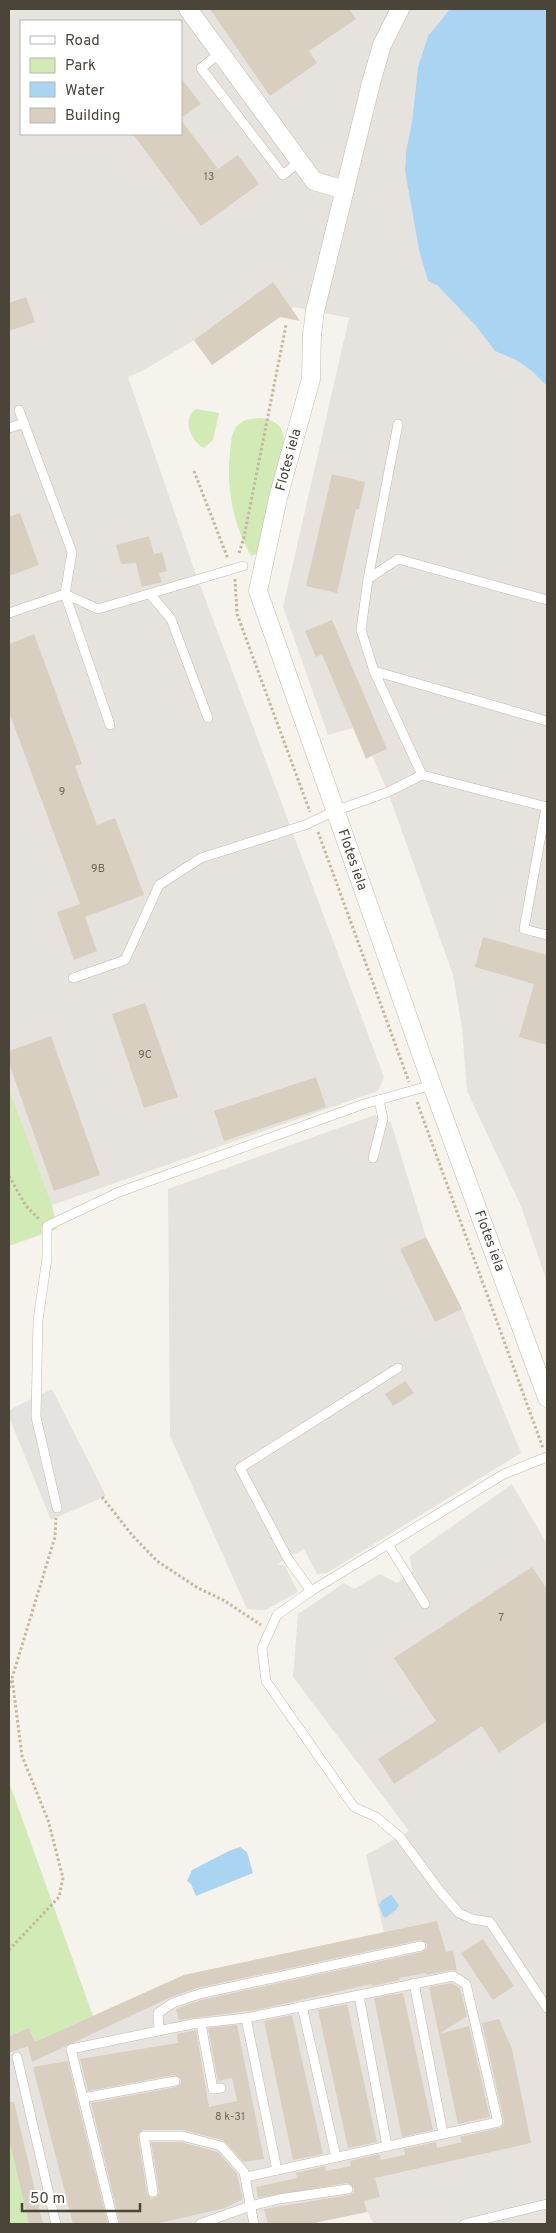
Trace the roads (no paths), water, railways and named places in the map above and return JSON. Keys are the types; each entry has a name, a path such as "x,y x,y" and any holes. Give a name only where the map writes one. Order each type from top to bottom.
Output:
{"street":[{"path":"188,9 314,181 345,190"},
{"name":"Flotes iela","path":"400,9 382,45 315,311 312,334 311,378 278,498 258,591 432,1085 547,1398"}],"lane":[{"path":"220,53 201,68 283,175 299,162"},
{"path":"19,410 72,552 65,594 110,725"},
{"path":"9,428 24,423"},
{"path":"398,424 368,579 361,630 374,671 422,775"},
{"path":"368,579 398,560 547,600"},
{"path":"9,613 65,594 98,609 243,566"},
{"path":"150,594 171,619 208,718"},
{"path":"374,671 547,721"},
{"path":"74,978 125,960 159,884 201,858 314,821 335,811 388,792 422,775 547,807 524,929 547,935"},
{"path":"57,1508 36,1417 38,1320 47,1258 47,1226 119,1192 379,1100 432,1085"},
{"path":"373,1158 383,1119 379,1100"},
{"path":"311,1591 288,1558 240,1468 398,1368"},
{"path":"547,1457 504,1474 311,1591 277,1615 262,1648 266,1681 354,1808 376,1817 400,1837 439,1890 459,1913 472,1919 490,1922 547,2008"},
{"path":"388,1544 425,1604"},
{"path":"159,2031 158,2013 173,2003 199,1994 421,1946"},
{"path":"114,2224 72,2049 159,2031 246,2018 454,1976 466,1984 498,2122 246,2177"},
{"path":"414,1983 443,2133"},
{"path":"359,1996 387,2146"},
{"path":"302,2006 336,2157"},
{"path":"246,2018 277,2170"},
{"path":"201,2024 214,2090 221,2088"},
{"path":"17,2057 56,2224"},
{"path":"83,2098 175,2081"},
{"path":"153,2192 144,2136 182,2136 221,2146 246,2177 254,2224"},
{"path":"205,2224 250,2206 348,2189"},
{"path":"464,2224 547,2204"}],"water":[{"path":"450,9 547,9 547,386 532,371 516,360 495,351 476,326 438,286 428,281 419,250 405,171 406,151 412,122 418,67 428,36"},
{"path":"240,1847 247,1852 253,1873 196,1896 191,1884 187,1881 192,1870"},
{"path":"391,1895 399,1905 396,1910 385,1918 379,1905 382,1900"}]}
